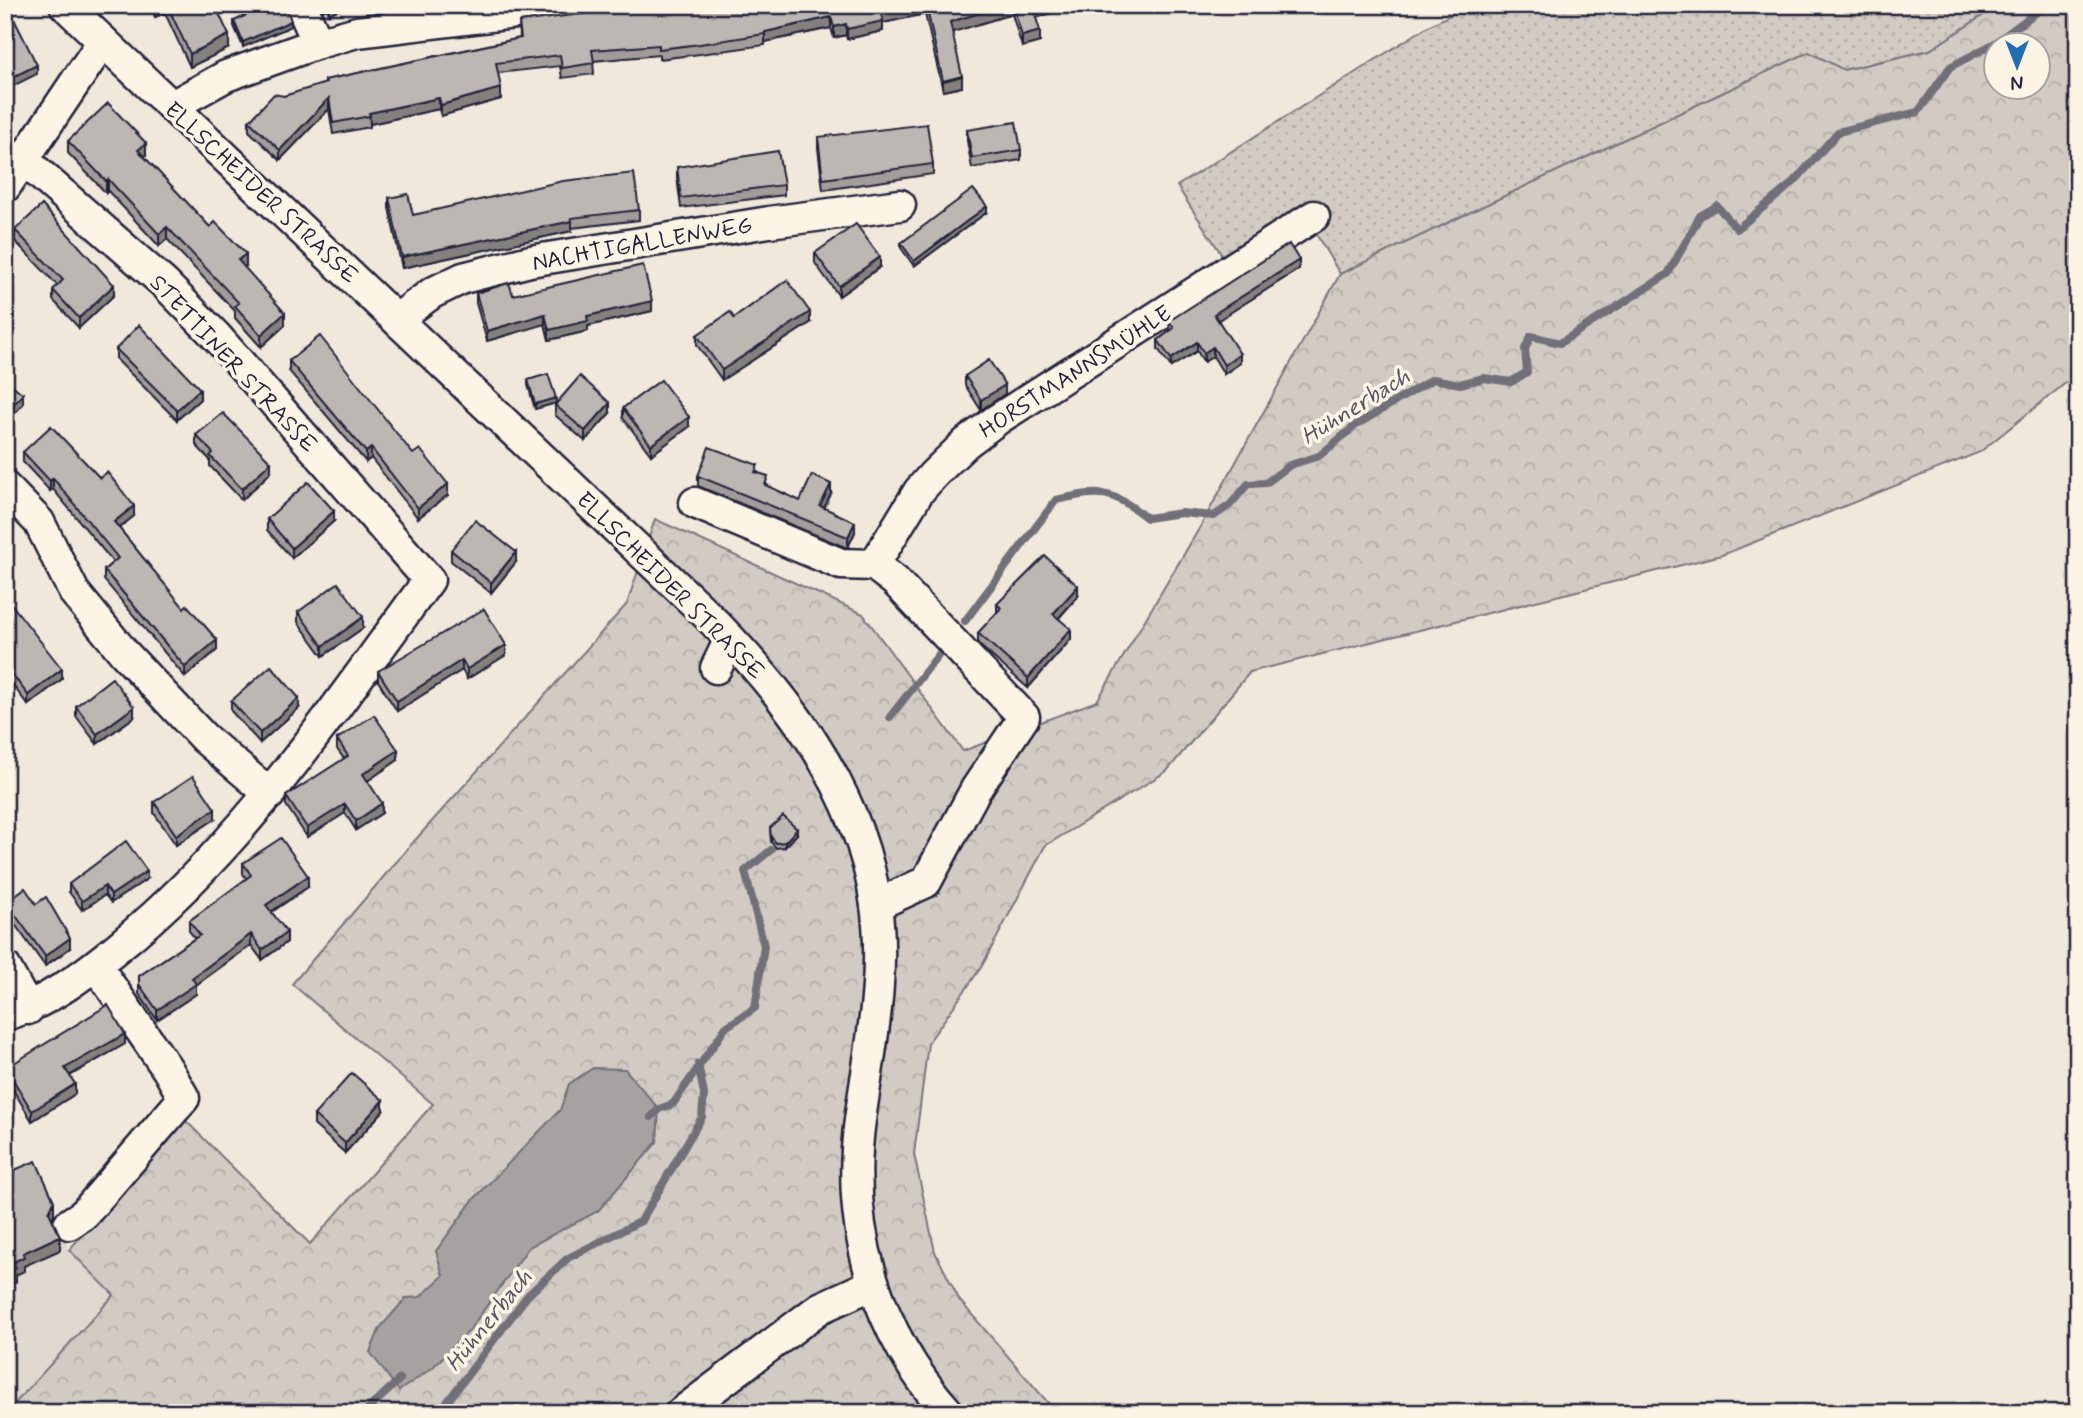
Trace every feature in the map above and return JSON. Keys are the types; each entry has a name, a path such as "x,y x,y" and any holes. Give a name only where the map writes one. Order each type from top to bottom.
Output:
{"street":[{"name":"ELLSCHEIDER STRASSE","path":"65,5 730,639 782,697 824,761 855,826 876,905 880,947 878,995 860,1122 856,1180 860,1232 873,1284 907,1359 949,1413"},
{"path":"301,5 318,43"},
{"path":"172,106 226,76 357,32 483,11 582,5"},
{"path":"5,187 103,41"},
{"name":"STETTINER STRASSE","path":"24,161 165,284 217,337 429,580 270,794"},
{"name":"NACHTIGALLENWEG","path":"397,319 432,293 463,278 530,261 769,222 900,205"},
{"name":"HORSTMANNSMÜHLE","path":"874,565 919,491 966,443 998,419 1314,216"},
{"path":"5,487 39,522 74,592 124,653 204,738 270,794 183,891 96,965 16,1012 5,967"},
{"path":"695,503 841,564 874,565 895,581 1024,716 976,789 926,882 876,905"},
{"path":"716,668 730,639"},
{"path":"69,1224 84,1214 184,1098 169,1070 96,965"},
{"path":"681,1413 820,1308 873,1284"}],"shaded area":[{"path":"593,1068 625,1069 659,1109 657,1142 598,1211 529,1247 468,1332 432,1368 399,1391 370,1352 380,1328 406,1298 420,1297 443,1276 436,1251 473,1200 560,1110 569,1084"},
{"path":"32,1162 69,1250 114,1294 5,1413 5,1174"}],"green space":[{"path":"1470,5 1999,5 1930,50 1843,70 1809,52 1340,274 1301,209 1222,255 1177,186 1430,25"},
{"path":"1999,5 2078,5 2078,373 1980,452 1722,555 1250,672 1167,771 1045,846 982,966 928,1043 914,1154 935,1252 960,1301 1057,1413 832,1413 824,1405 813,1413 6,1413 114,1295 69,1250 183,1118 310,1244 433,1104 292,984 409,847 627,604 655,519 863,614 963,751 1097,701 1200,527 1340,274 1809,52 1844,70 1930,50"}],"building":[{"path":"167,5 215,5 229,35 190,54"},
{"path":"268,5 286,5 291,21 243,42 234,21"},
{"path":"651,5 917,5 882,13 883,21 847,29 846,24 834,27 831,17 765,34 700,44 659,49 659,45 592,50 594,63 562,68 560,55 496,63 501,88 441,105 439,98 333,123 329,98 280,150 249,121 274,94 284,96 326,83 325,80 521,38 519,22"},
{"path":"926,5 1005,5 950,22 962,76 943,81"},
{"path":"1013,5 1043,5 1033,8 1040,31 1022,36"},
{"path":"9,9 37,65 5,81 5,11"},
{"path":"108,103 146,143 138,150 210,227 215,222 246,254 238,260 285,313 261,335 235,306 239,303 167,227 159,234 68,141"},
{"path":"1016,122 1021,150 972,158 967,130"},
{"path":"927,124 933,164 823,179 818,137"},
{"path":"778,151 784,185 681,198 677,167"},
{"path":"634,173 639,210 571,218 572,221 402,257 389,198 408,194 413,215 563,181"},
{"path":"973,189 987,206 914,261 901,243"},
{"path":"42,205 114,285 79,318 53,290 63,280 15,230"},
{"path":"856,224 880,257 839,286 815,253"},
{"path":"1289,244 1299,260 1214,314 1240,354 1224,365 1213,347 1204,353 1197,342 1171,359 1158,340 1174,328 1169,321"},
{"path":"643,265 652,301 587,316 588,321 549,330 545,314 487,331 476,293 509,283 513,295"},
{"path":"787,280 810,312 722,370 697,335 730,312 734,318"},
{"path":"139,325 200,389 177,410 116,349"},
{"path":"320,336 413,454 420,449 448,484 418,508 371,448 366,452 289,361"},
{"path":"989,360 1005,385 981,400 965,376"},
{"path":"548,374 556,398 535,404 528,380"},
{"path":"580,376 610,403 585,431 555,405"},
{"path":"5,379 23,394 5,413"},
{"path":"661,380 689,417 651,445 623,408"},
{"path":"223,413 271,462 242,489 210,456 213,453 196,435"},
{"path":"51,426 100,478 107,472 134,506 114,522 184,608 187,605 217,640 185,667 104,570 118,558 53,478 50,481 23,452"},
{"path":"709,447 758,465 755,472 768,476 765,485 800,501 812,475 831,484 820,506 855,522 848,537 698,476"},
{"path":"308,482 334,511 292,548 267,519"},
{"path":"475,520 516,552 491,583 451,550"},
{"path":"1045,556 1078,586 1053,614 1071,629 1028,678 978,633 1001,608 997,604"},
{"path":"338,583 363,617 323,646 298,612"},
{"path":"5,596 62,669 28,695 5,665"},
{"path":"484,609 506,645 467,669 462,660 397,701 378,671"},
{"path":"271,666 299,698 260,733 231,701"},
{"path":"112,678 134,707 97,734 76,706"},
{"path":"374,715 398,750 363,774 382,803 356,821 345,804 307,828 286,796 348,756 337,739"},
{"path":"193,776 215,809 176,835 154,802"},
{"path":"783,816 797,829 785,842 776,843 771,837 770,828"},
{"path":"281,838 308,876 266,905 287,932 262,950 251,934 192,978 196,984 157,1010 139,984 139,976 200,935 189,921 251,875 243,863"},
{"path":"126,841 147,871 111,895 105,886 82,901 69,884"},
{"path":"25,888 36,904 46,897 70,938 45,956 6,902"},
{"path":"108,1005 125,1034 65,1068 75,1084 32,1111 6,1068"},
{"path":"352,1073 383,1100 345,1143 314,1115"},
{"path":"36,1161 54,1201 49,1212 60,1236 23,1253 24,1257 13,1262 16,1268 5,1273 5,1174"}],"waterway":[{"name":"Hühnerbach","path":"965,621 1056,500 1104,494 1123,502 1147,518 1181,513 1214,516 1230,505 1248,484 1266,483 1290,465 1319,456 1356,425 1433,379 1460,384 1484,378 1511,382 1527,372 1525,349 1531,336 1560,343 1668,274 1700,216 1717,206 1737,229 1794,182 1838,132 1918,112 1950,67 1995,43 2046,5"},
{"name":"Hühnerbach","path":"890,717 943,649"},
{"name":"Hühnerbach","path":"651,1117 659,1109 673,1104 726,1027 755,1008 764,946 745,871 771,850"},
{"name":"Hühnerbach","path":"439,1413 527,1296 568,1258 641,1221 702,1117 704,1094 698,1064"},
{"path":"364,1413 400,1379"}]}
